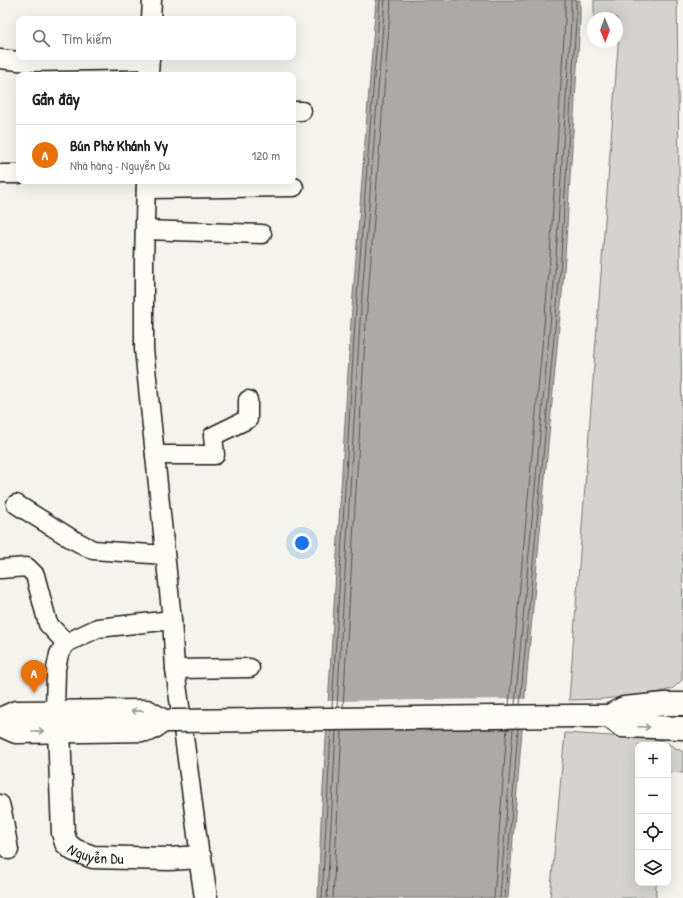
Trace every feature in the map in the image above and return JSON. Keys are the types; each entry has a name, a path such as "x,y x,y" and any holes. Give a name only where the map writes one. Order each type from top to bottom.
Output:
{"main road":[{"path":"0,719 16,712 57,722 148,730 168,721 609,716 624,708 665,704 683,704"},
{"path":"609,716 622,726 683,728"},
{"path":"0,725 16,732 57,722"},
{"name":"Nguyễn Du","path":"57,722 63,833 66,842 74,850 93,858 169,859 200,857"},
{"path":"200,857 206,898"}],"street":[{"path":"151,16 152,0"},
{"path":"0,58 28,62 150,64"},
{"path":"0,174 16,174"},
{"path":"200,857 175,669 172,620 144,349 146,185 294,187"},
{"path":"145,230 262,234"},
{"path":"154,455 215,455 213,436 248,419 248,400"},
{"path":"16,504 72,539 93,550 165,555"},
{"path":"0,569 28,567 35,575 48,624 66,643"},
{"path":"57,722 56,669 59,654 66,643 98,628 172,620"},
{"path":"175,669 250,668"},
{"path":"0,804 9,850"}],"shaded area":[{"path":"594,0 677,0 683,515 682,680 672,689 652,694 602,699 569,700 618,48 623,48 623,12 594,12"},
{"path":"565,733 657,739 664,742 635,742 635,886 656,886 656,898 550,898"},
{"path":"671,745 683,752 683,773 671,772"}],"water":[{"path":"376,0 580,0 580,21 564,272 526,683 508,898 318,898 321,822 351,321"}],"pier":[{"path":"527,699 524,728 325,730 326,701"}],"place":[{"name":"Bún Phở Khánh Vy","path":"34,693"}]}
